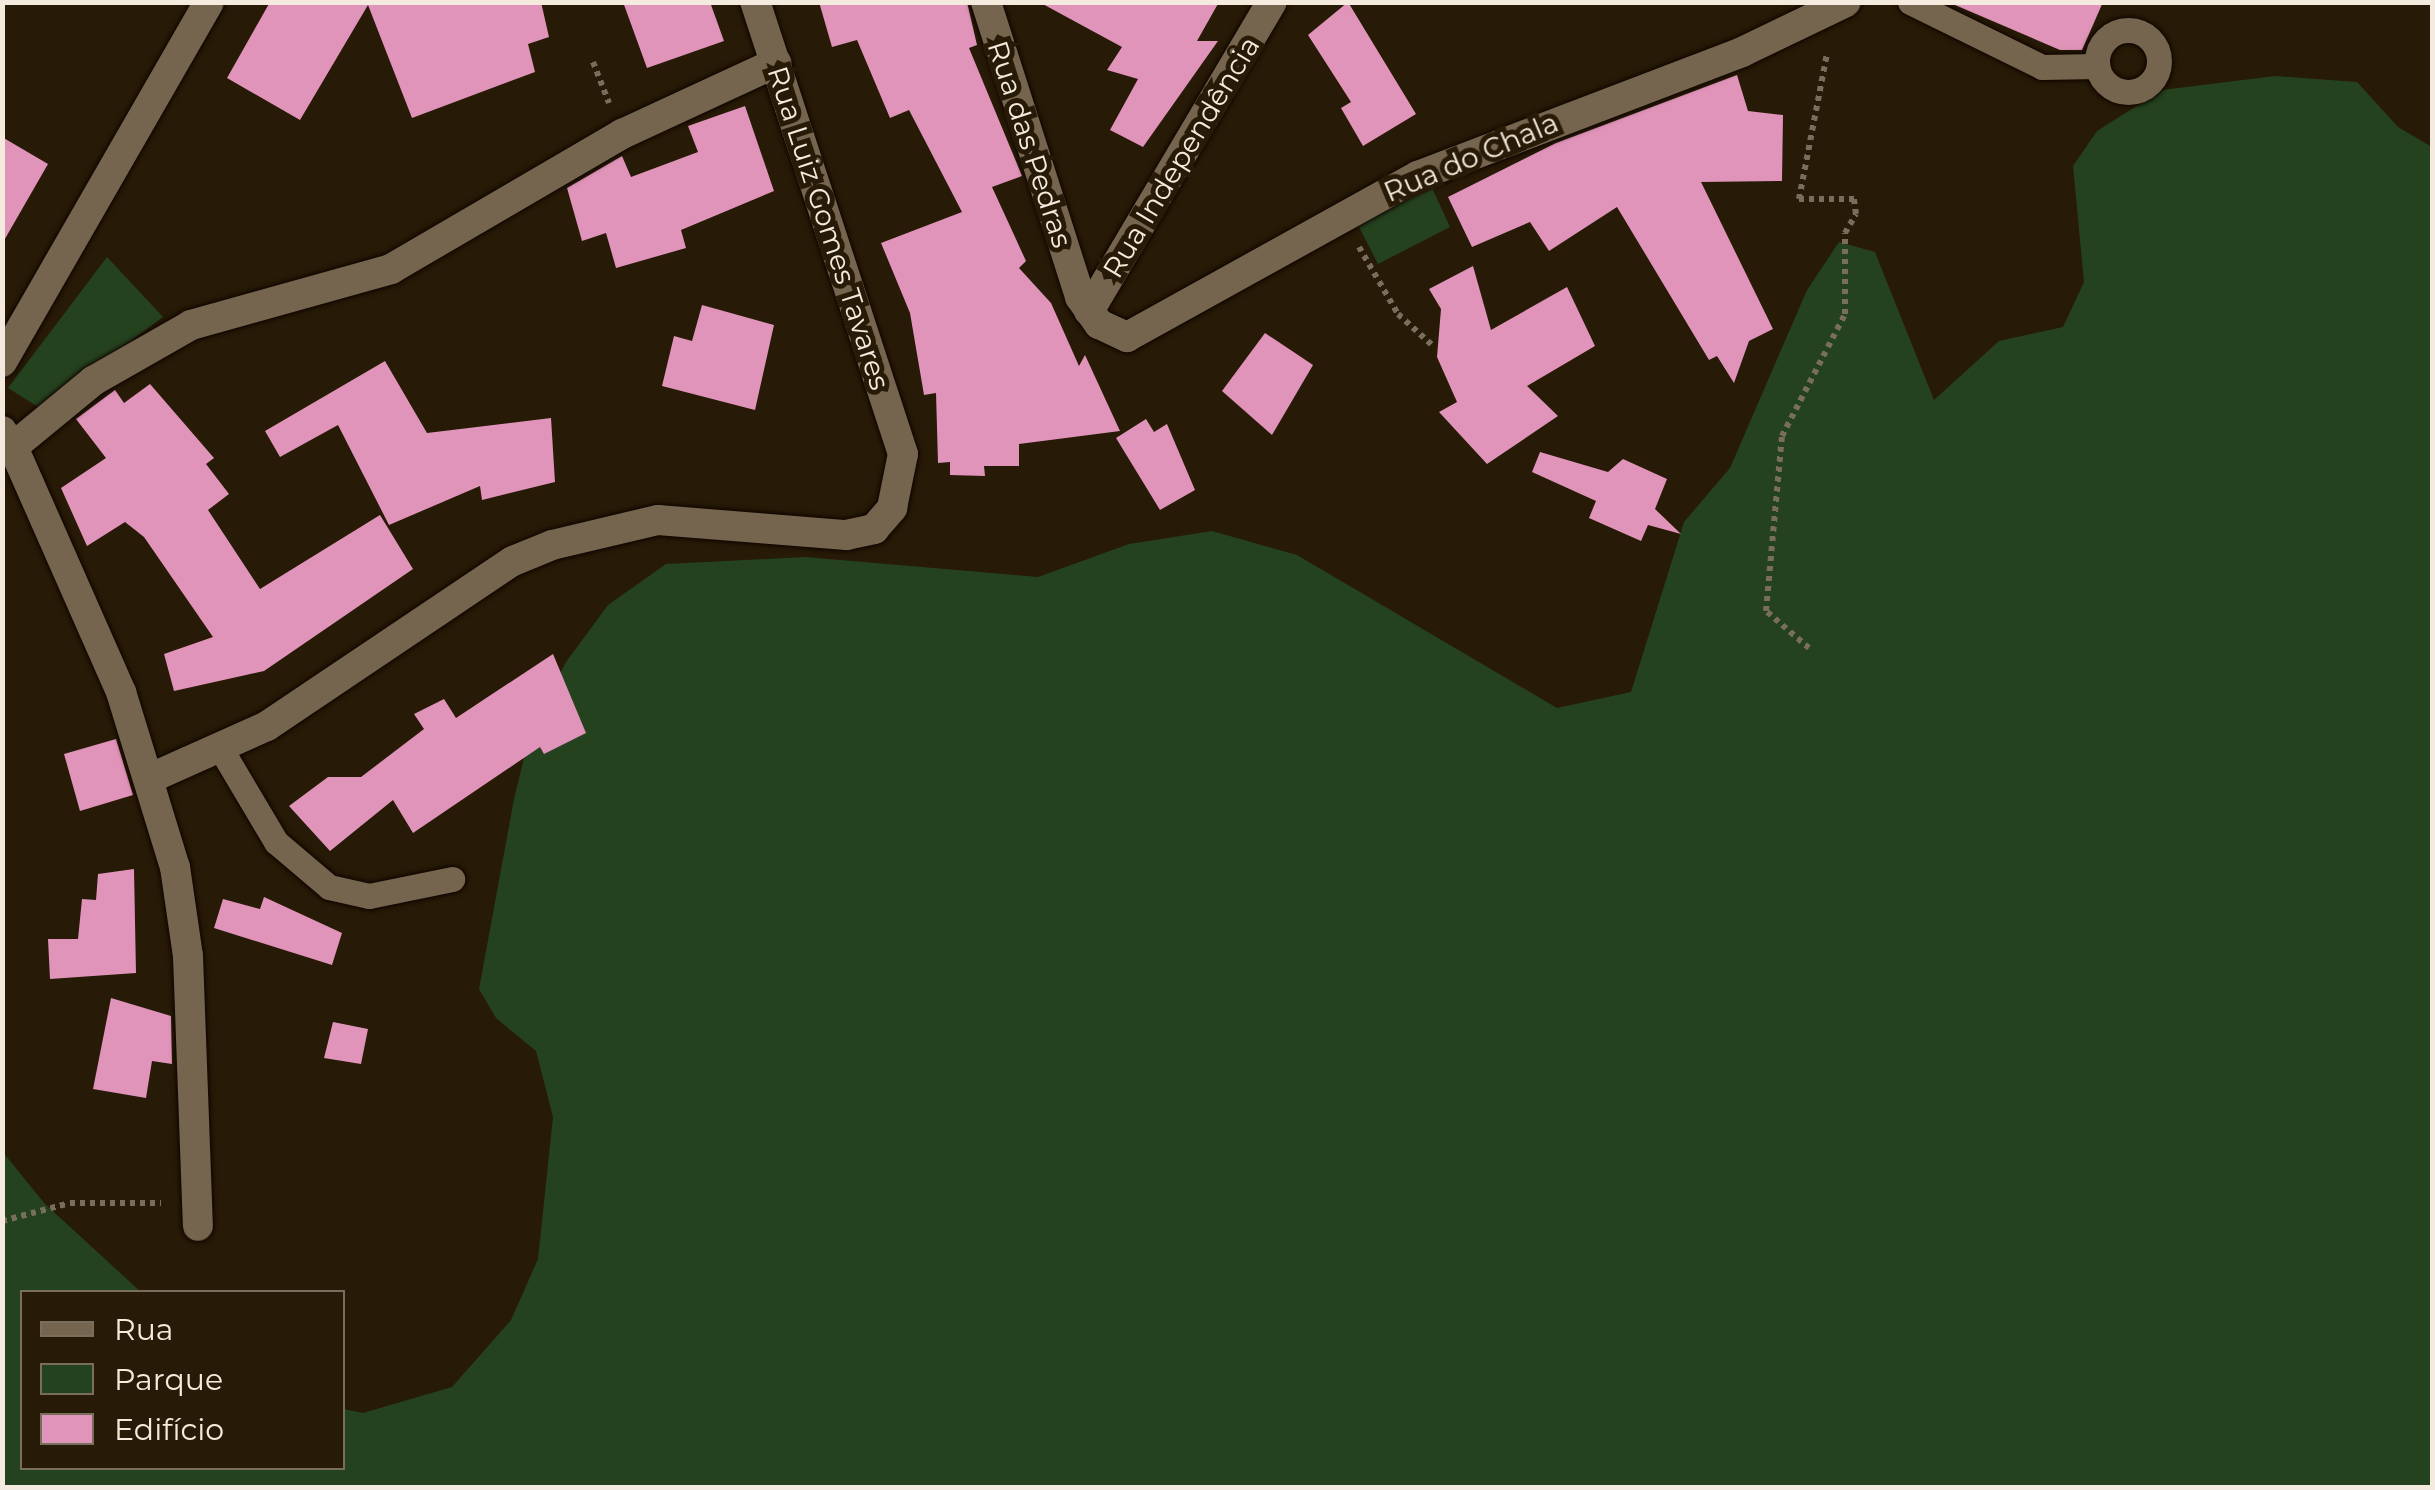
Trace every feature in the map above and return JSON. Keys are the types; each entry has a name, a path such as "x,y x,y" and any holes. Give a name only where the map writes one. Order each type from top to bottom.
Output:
{"street":[{"path":"2,362 209,2"},
{"name":"Rua Luiz Gomes Tavares","path":"222,751 267,726 513,562 552,545 658,520 846,535 874,528 896,496 902,454 756,2"},
{"name":"Rua das Pedras","path":"986,2 1100,322"},
{"name":"Rua Independência","path":"1100,322 1272,2"},
{"name":"Rua do Chala","path":"1100,322 1143,334 1339,217 1418,176 1742,52 1845,3"},
{"path":"198,1216 188,956 153,778 82,591 8,439 94,381 191,324 391,269 622,134 776,63"},
{"path":"153,778 222,751"}],"lane":[{"path":"1910,2 2042,67 2097,66"},
{"path":"222,751 276,842 330,887 369,896 452,879"}],"path":[{"path":"1809,648 1766,611 1782,436 1845,314 1840,286 1854,199 1799,199 1796,181 1818,114 1817,72 1846,23 1845,3"},
{"path":"1339,217 1398,314 1432,345"},
{"path":"2,1220 70,1203 198,1216"}],"green space":[{"path":"2275,76 2357,82 2398,127 2432,147 2432,1487 3,1487 2,1151 45,1204 139,1290 20,1290 20,1470 345,1470 345,1409 363,1413 452,1387 511,1320 538,1259 553,1117 536,1051 496,1018 479,989 514,799 530,733 566,662 608,605 666,564 805,557 1038,577 1129,544 1212,531 1297,555 1557,708 1631,692 1684,522 1730,468 1807,290 1839,242 1875,252 1934,400 1999,341 2063,327 2084,282 2073,166 2097,131 2162,90"},
{"path":"1428,179 1450,227 1378,264 1356,221"},
{"path":"107,257 163,317 40,408 8,388"}],"building":[{"path":"270,2 541,2 549,37 528,44 535,72 412,118 368,5 300,120 227,78"},
{"path":"623,2 710,2 724,41 647,68"},
{"path":"819,2 967,2 977,45 969,48 1022,176 992,187 1026,261 1019,268 1051,303 1079,366 1085,355 1120,431 1019,444 1019,466 984,466 985,476 950,475 950,462 938,463 936,393 924,395 910,313 881,243 962,212 909,110 890,118 857,40 832,47"},
{"path":"1039,2 1219,2 1197,41 1218,41 1143,147 1110,130 1138,79 1107,70 1122,47"},
{"path":"1348,2 1416,114 1363,146 1341,108 1351,102 1308,35"},
{"path":"1948,2 2103,2 2082,50 2060,50"},
{"path":"1737,75 1748,111 1783,115 1782,181 1701,182 1773,329 1749,341 1734,383 1717,356 1709,360 1617,207 1549,251 1530,222 1472,247 1448,197 1556,143"},
{"path":"745,106 774,191 681,230 686,248 616,268 606,233 582,241 567,188 622,156 631,177 698,152 688,126"},
{"path":"2,137 48,164 2,244"},
{"path":"1473,266 1491,330 1567,287 1595,346 1527,386 1558,416 1487,464 1439,412 1457,402 1437,357 1441,309 1429,289"},
{"path":"702,305 774,325 755,410 662,386 674,336 692,341"},
{"path":"1265,333 1313,365 1272,435 1222,391"},
{"path":"385,361 427,433 551,418 555,482 482,500 480,486 389,525 338,425 280,457 265,431"},
{"path":"150,384 214,458 206,464 229,494 208,510 260,589 380,515 413,569 264,671 174,691 164,654 213,637 144,537 125,522 87,546 61,488 106,458 76,419 115,390 124,403"},
{"path":"1146,419 1154,432 1167,424 1195,490 1160,510 1116,438"},
{"path":"1540,452 1608,472 1623,459 1667,479 1655,509 1681,534 1648,525 1641,541 1589,518 1596,501 1532,472"},
{"path":"553,654 586,733 544,754 540,747 413,833 393,800 330,851 289,806 328,777 361,777 424,729 414,714 444,699 456,718"},
{"path":"116,739 133,795 80,811 64,754"},
{"path":"134,869 136,973 50,979 48,939 78,939 82,899 96,900 98,874"},
{"path":"264,897 342,933 332,965 214,928 223,899 260,909"},
{"path":"111,998 171,1016 172,1064 152,1061 146,1098 93,1089"},
{"path":"333,1022 368,1029 361,1064 324,1058"}]}
